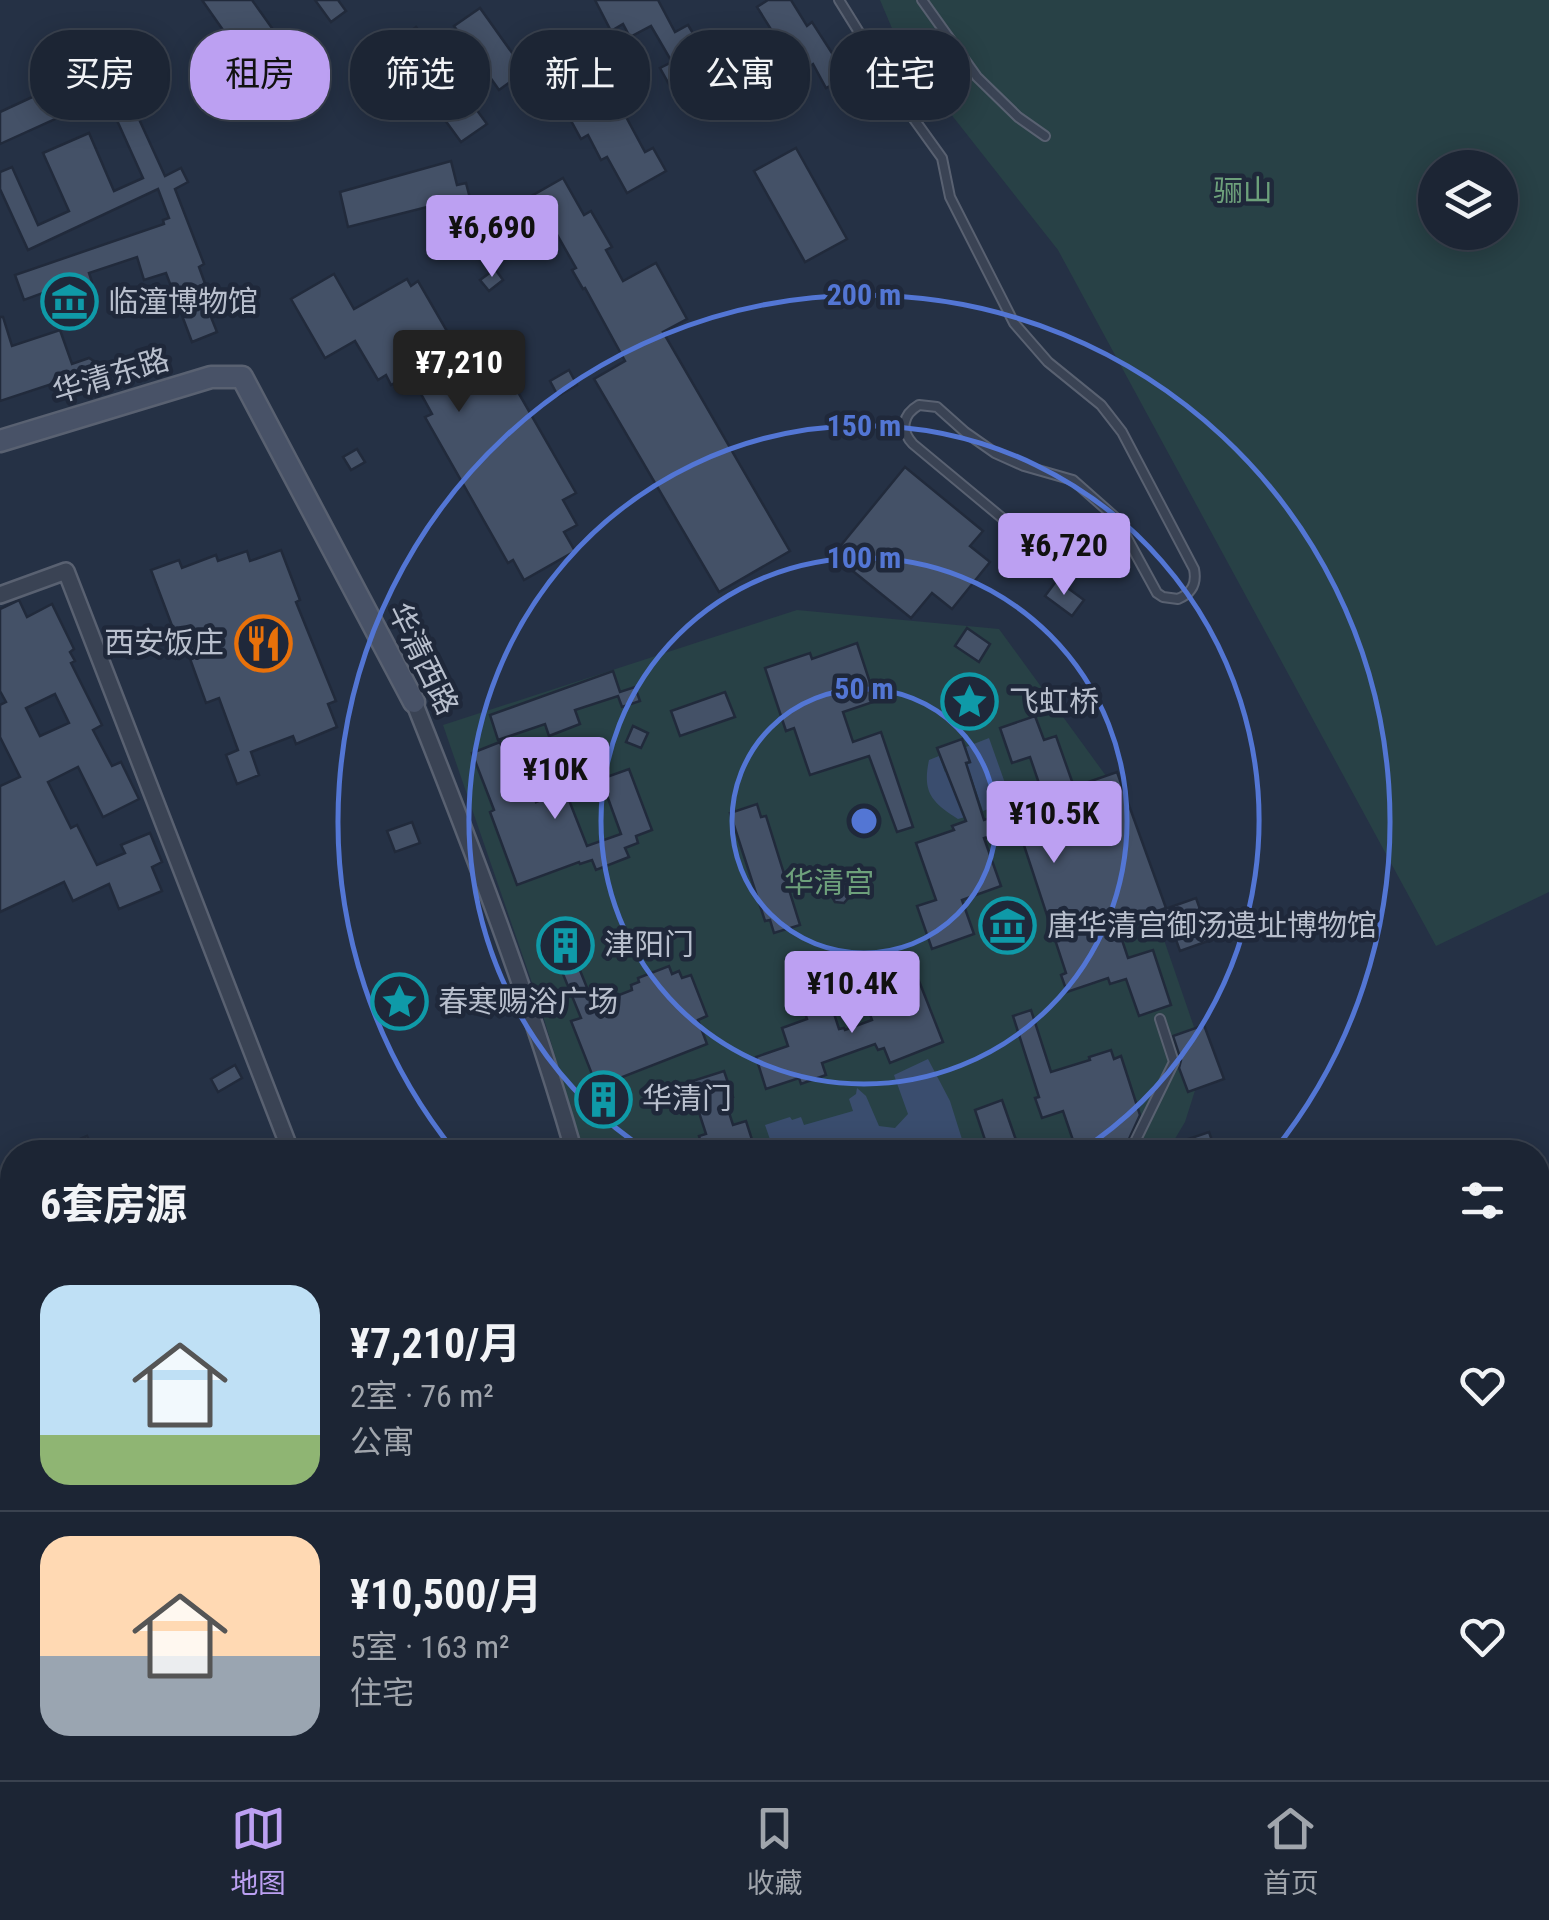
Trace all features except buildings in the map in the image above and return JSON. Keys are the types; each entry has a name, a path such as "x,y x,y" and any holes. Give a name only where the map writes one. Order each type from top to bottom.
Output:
{"street":[{"name":"华清东路","path":"0,441 211,377 242,377"},
{"name":"华清西路","path":"242,377 414,702 520,979 571,1140"},
{"path":"0,595 66,571 286,1140"}],"lane":[{"path":"839,0 942,158 950,196 1014,324 1048,362 1101,405 1122,432 1194,570 1194,584 1178,600 1163,598 1153,587 1116,518 1072,480 995,453 937,407 919,405 909,412 905,433 914,444 1049,556"},
{"path":"922,0 977,77 1018,117 1045,136"},
{"path":"1136,1140 1174,1062 1160,1019"}],"green space":[{"name":"骊山","path":"880,0 1549,0 1549,892 1436,946 1058,250 956,120 970,120 970,30 893,30"},
{"name":"华清宫","path":"797,610 999,629 1109,780 1205,1059 1185,1122 1174,1140 580,1140 540,1006 443,725"}],"water":[{"path":"989,738 1011,800 983,811 970,773 950,779 965,817 958,819 931,796 927,781 929,760 939,756 945,772 971,763 966,747"},
{"path":"928,1059 950,1101 962,1140 770,1140 765,1125 801,1117 804,1125 853,1111 849,1099 857,1088 866,1096 879,1126 895,1128 908,1114 894,1075"}],"place":[{"name":"临潼博物馆","path":"69,302"},
{"name":"西安饭庄","path":"263,643"},
{"name":"飞虹桥","path":"970,702"},
{"name":"唐华清宫御汤遗址博物馆","path":"1008,926"},
{"name":"津阳门","path":"565,945"},
{"name":"春寒赐浴广场","path":"399,1002"},
{"name":"华清门","path":"603,1099"}]}
